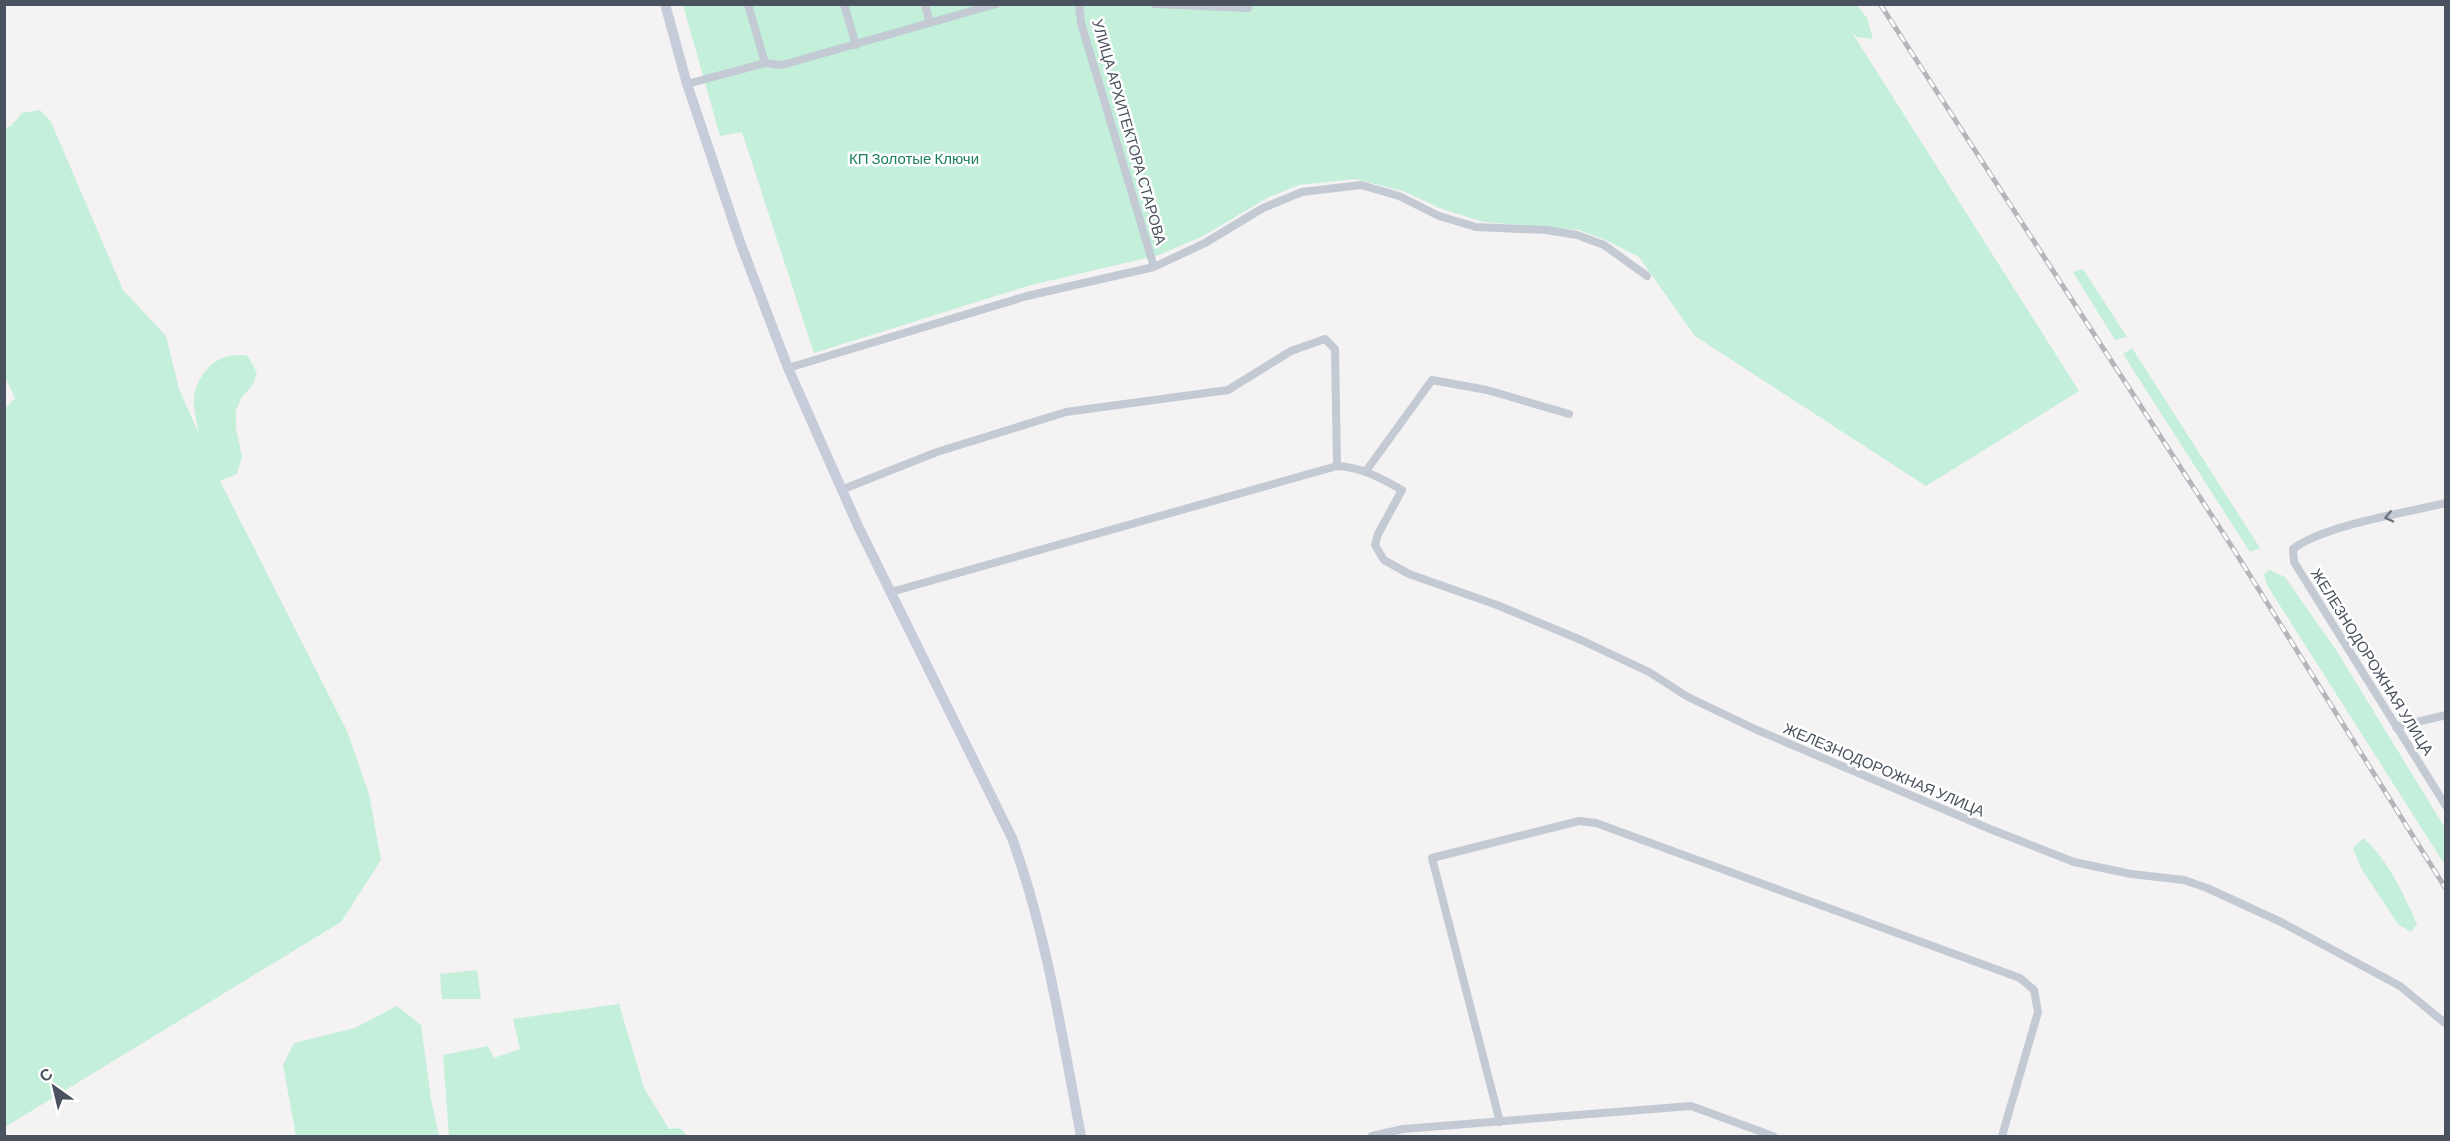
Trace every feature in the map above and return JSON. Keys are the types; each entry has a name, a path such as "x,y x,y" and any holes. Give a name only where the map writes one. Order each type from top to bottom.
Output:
{"street":[{"path":"665,4 687,84 740,242 788,368 841,490 1012,838 1030,888 1045,944 1082,1137"},
{"path":"748,4 765,63"},
{"path":"844,4 856,45"},
{"path":"924,4 930,23"},
{"path":"687,84 765,63 782,65 996,4"},
{"name":"УЛИЦА АРХИТЕКТОРА СТАРОВА","path":"1079,4 1081,23 1154,267"},
{"path":"1155,4 1248,6"},
{"path":"788,368 1027,296 1154,267 1205,243 1263,208 1302,192 1361,185 1400,195 1439,216 1476,227 1546,230 1577,235 1604,245 1647,276"},
{"path":"841,490 937,452 1066,412 1228,390 1291,351 1325,339 1335,349 1337,465"},
{"path":"891,592 1337,465 1352,466 1366,471 1432,380 1487,390 1569,414"},
{"name":"ЖЕЛЕЗНОДОРОЖНАЯ УЛИЦА","path":"1366,471 1402,490 1378,534 1375,545 1384,560 1409,574 1497,605 1581,640 1649,672 1688,697 1757,730 2074,862 2131,874 2184,880 2207,888 2281,922 2400,987 2445,1024"},
{"name":"ЖЕЛЕЗНОДОРОЖНАЯ УЛИЦА","path":"2445,503 2338,529 2306,539 2293,549 2294,562 2445,806"},
{"path":"2396,727 2445,715"},
{"path":"1500,1122 1432,858 1580,821 1596,823 2028,983 2034,990 2038,1012 2002,1137"},
{"path":"1372,1137 1403,1129 1690,1106 1773,1137"}],"green space":[{"name":"КП Золотые Ключи","path":"683,5 1857,5 1867,18 1873,39 1857,37 1851,31 2079,391 1926,486 1695,336 1639,257 1608,241 1579,230 1484,222 1442,209 1403,191 1355,179 1299,185 1269,197 1203,236 1159,255 1031,285 814,353 742,132 720,136"},
{"path":"40,110 51,122 123,290 166,336 179,389 198,432 194,396 208,368 222,358 239,355 248,356 257,373 252,386 242,397 236,410 236,428 242,457 237,474 220,481 347,731 369,794 381,860 341,922 5,1127 4,410 15,398 4,375 4,129 11,126 22,113"},
{"path":"2083,269 2127,337 2115,340 2073,272"},
{"path":"2132,348 2260,548 2250,552 2123,354"},
{"path":"2270,570 2285,577 2338,653 2445,828 2445,865 2267,585 2264,574"},
{"path":"2363,838 2380,856 2401,890 2417,924 2411,932 2398,924 2361,868 2353,848"},
{"path":"477,970 481,999 442,999 440,974"},
{"path":"619,1004 644,1088 669,1129 680,1128 687,1136 449,1136 443,1055 488,1046 494,1058 520,1049 513,1019"},
{"path":"397,1006 421,1025 431,1099 439,1136 296,1136 283,1065 294,1043 355,1028"}],"railway":[{"path":"1880,4 2234,550 2446,889"}]}
